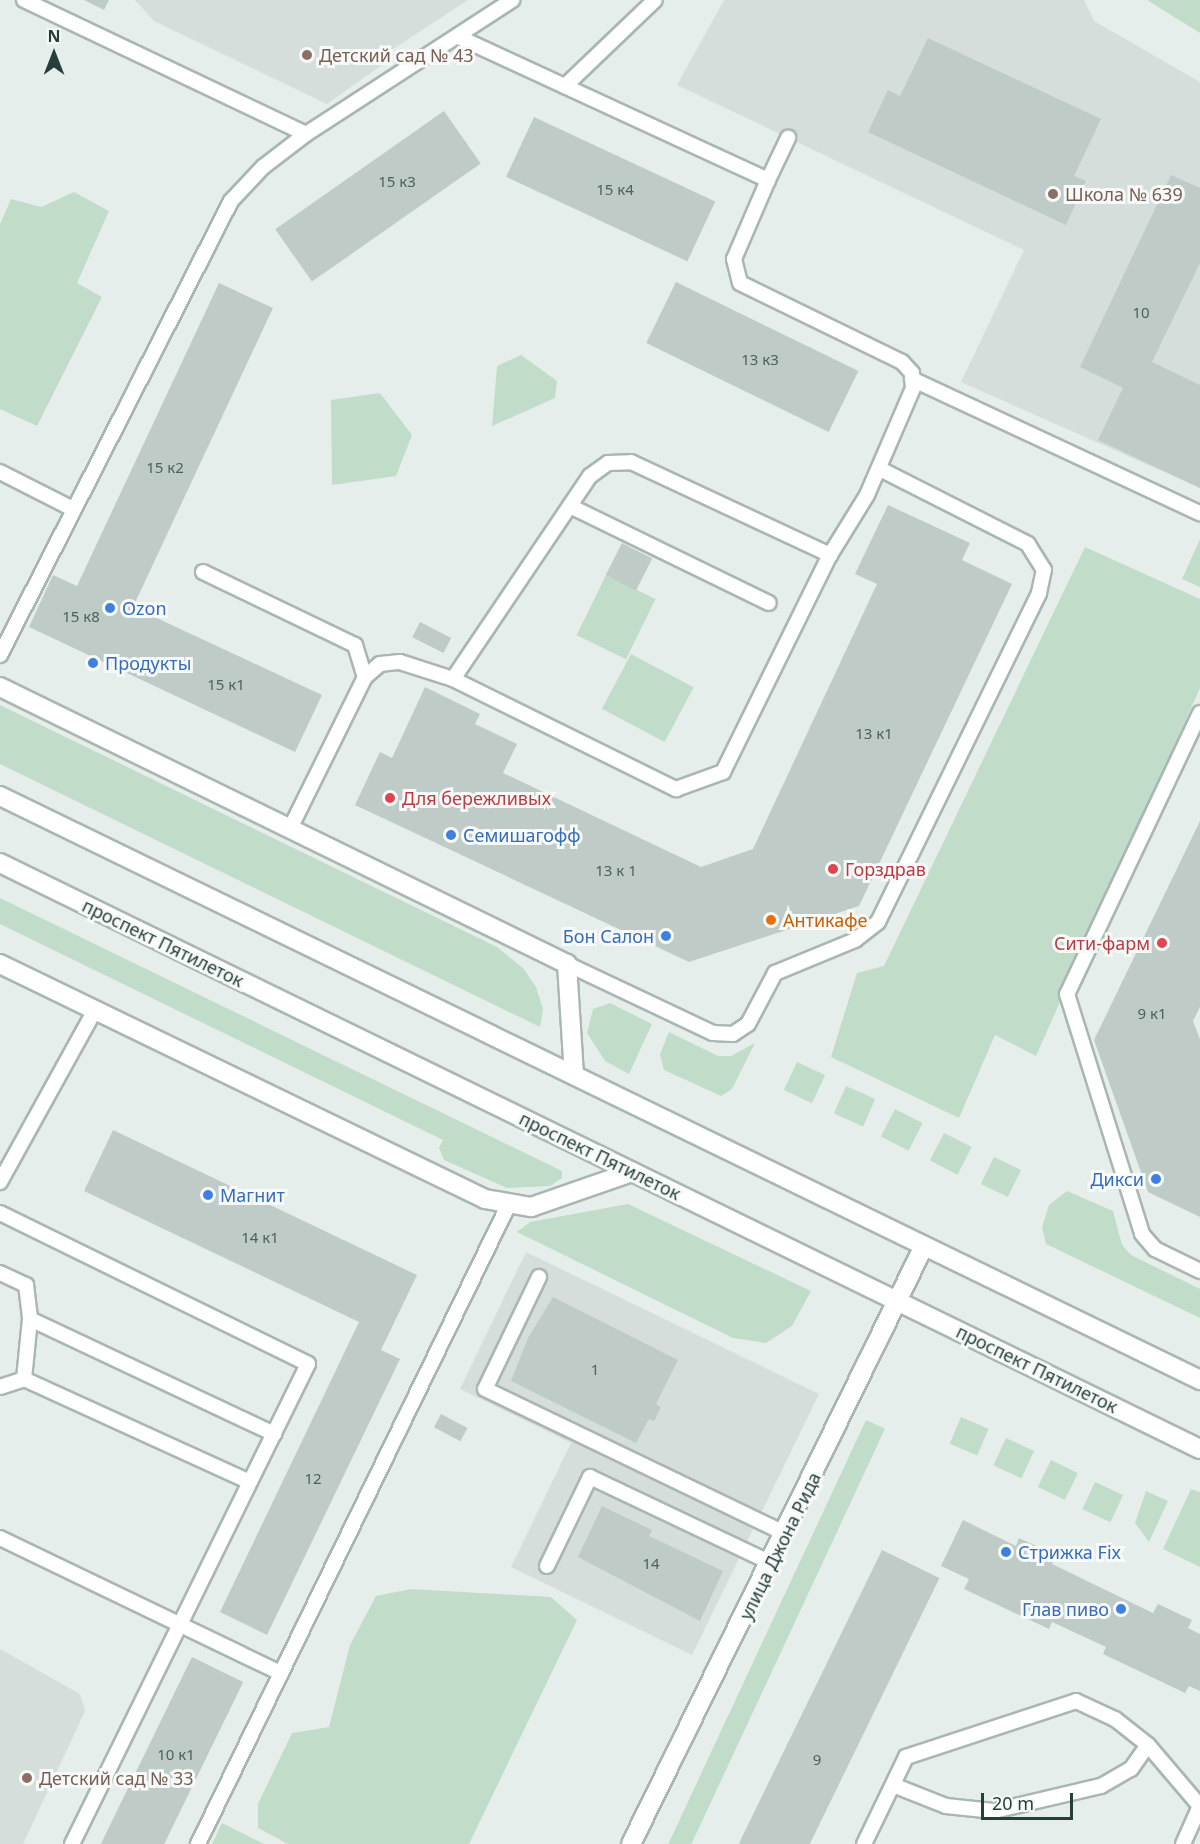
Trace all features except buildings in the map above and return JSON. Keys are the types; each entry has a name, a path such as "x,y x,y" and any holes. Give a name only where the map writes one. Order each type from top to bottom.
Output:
{"street":[{"path":"0,687 567,964 574,1076"},
{"path":"0,796 1200,1380"},
{"name":"проспект Пятилеток","path":"0,863 1200,1449"},
{"path":"0,964 508,1206 531,1207 632,1172"},
{"name":"улица Джона Рида","path":"631,1844 786,1534 924,1246"}],"lane":[{"path":"24,0 49,5 306,134"},
{"path":"0,655 231,201 263,167 306,134 461,38 512,0"},
{"path":"565,86 655,0"},
{"path":"461,38 768,180"},
{"path":"788,138 734,259 740,283 902,362 912,379 1200,513"},
{"path":"290,829 365,677 380,664 400,662 453,679 676,789 723,772 830,555 880,469 912,379"},
{"path":"453,679 590,476 608,463 631,462 830,555"},
{"path":"567,964 713,1033 733,1034 748,1024 775,973 855,940 878,922 1039,593 1044,570 1028,544 880,469"},
{"path":"0,472 73,509"},
{"path":"570,506 769,603"},
{"path":"203,572 355,645 365,677"},
{"path":"1200,713 1067,994 1142,1234 1155,1249 1200,1271"},
{"path":"0,1182 94,1010"},
{"path":"198,1844 508,1206"},
{"path":"0,1213 308,1364 72,1844"},
{"path":"0,1273 26,1285 30,1319 24,1379"},
{"path":"539,1277 484,1389 786,1534"},
{"path":"30,1319 274,1434"},
{"path":"0,1387 24,1379 250,1482"},
{"path":"547,1566 590,1477 771,1563"},
{"path":"0,1538 179,1626 281,1673"},
{"path":"864,1844 906,1756 1076,1701 1115,1719 1148,1745 1200,1806 1183,1844"},
{"path":"893,1785 946,1806 994,1811 1101,1786 1131,1769 1148,1745"}],"shaded area":[{"name":"Детский сад № 43","path":"135,0 468,0 390,51 390,59 327,104 154,21"},
{"name":"Школа № 639","path":"724,0 1084,0 1094,21 1200,82 1200,488 961,382 1024,250 677,85"},
{"path":"526,1252 819,1394 692,1655 511,1567 571,1443 460,1389"},
{"name":"Детский сад № 33","path":"0,1649 80,1694 85,1711 23,1844 0,1844"}],"green space":[{"path":"1147,0 1200,0 1200,33"},
{"path":"74,192 109,211 77,283 102,297 37,426 0,409 0,224 11,199 41,207"},
{"path":"521,355 557,381 555,398 492,426 497,366"},
{"path":"380,393 412,435 396,476 332,485 331,400"},
{"path":"1200,539 1200,587 1182,579"},
{"path":"1085,547 1200,599 1200,688 1036,1056 995,1035 959,1118 831,1057 857,973 884,966"},
{"path":"606,575 655,599 626,659 577,635"},
{"path":"631,654 694,687 665,742 602,709"},
{"path":"0,705 497,947 523,968 536,987 543,1009 540,1027 0,764"},
{"path":"0,898 562,1171 562,1178 550,1186 507,1188 444,1160 439,1148 443,1140 0,924"},
{"path":"610,1003 652,1024 629,1074 605,1061 587,1033 593,1009"},
{"path":"669,1032 718,1056 731,1056 755,1043 732,1089 721,1096 664,1070 660,1054"},
{"path":"797,1062 825,1075 812,1103 784,1090"},
{"path":"846,1086 875,1099 863,1126 834,1113"},
{"path":"895,1109 923,1123 909,1151 881,1137"},
{"path":"944,1133 972,1147 958,1175 930,1161"},
{"path":"994,1157 1021,1170 1008,1197 981,1184"},
{"path":"1067,1191 1113,1211 1122,1245 1131,1255 1200,1289 1200,1318 1046,1244 1042,1227 1049,1205"},
{"path":"628,1204 811,1291 792,1326 766,1343 733,1338 517,1232 530,1222"},
{"path":"961,1417 989,1429 977,1455 950,1444"},
{"path":"866,1420 885,1429 691,1844 668,1844"},
{"path":"1006,1438 1034,1451 1021,1478 993,1465"},
{"path":"1051,1460 1078,1473 1065,1500 1038,1487"},
{"path":"1095,1482 1123,1495 1110,1522 1082,1509"},
{"path":"1191,1489 1200,1492 1200,1567 1163,1549"},
{"path":"1146,1491 1168,1501 1149,1542 1135,1523"},
{"path":"411,1589 551,1597 577,1620 469,1844 288,1844 258,1828 258,1804 292,1733 329,1727 350,1645 376,1596"},
{"path":"222,1823 264,1844 212,1844"}],"place":[{"name":"Детский сад № 43","path":"307,55"},
{"name":"Школа № 639","path":"1053,194"},
{"name":"Ozon","path":"110,608"},
{"name":"Продукты","path":"93,663"},
{"name":"Для бережливых","path":"390,798"},
{"name":"Семишагофф","path":"451,835"},
{"name":"Горздрав","path":"833,869"},
{"name":"Антикафе","path":"771,920"},
{"name":"Бон Салон","path":"666,936"},
{"name":"Сити-фарм","path":"1162,943"},
{"name":"Дикси","path":"1156,1179"},
{"name":"Магнит","path":"208,1195"},
{"name":"Стрижка Fix","path":"1006,1552"},
{"name":"Глав пиво","path":"1121,1609"},
{"name":"Детский сад № 33","path":"27,1778"}]}
